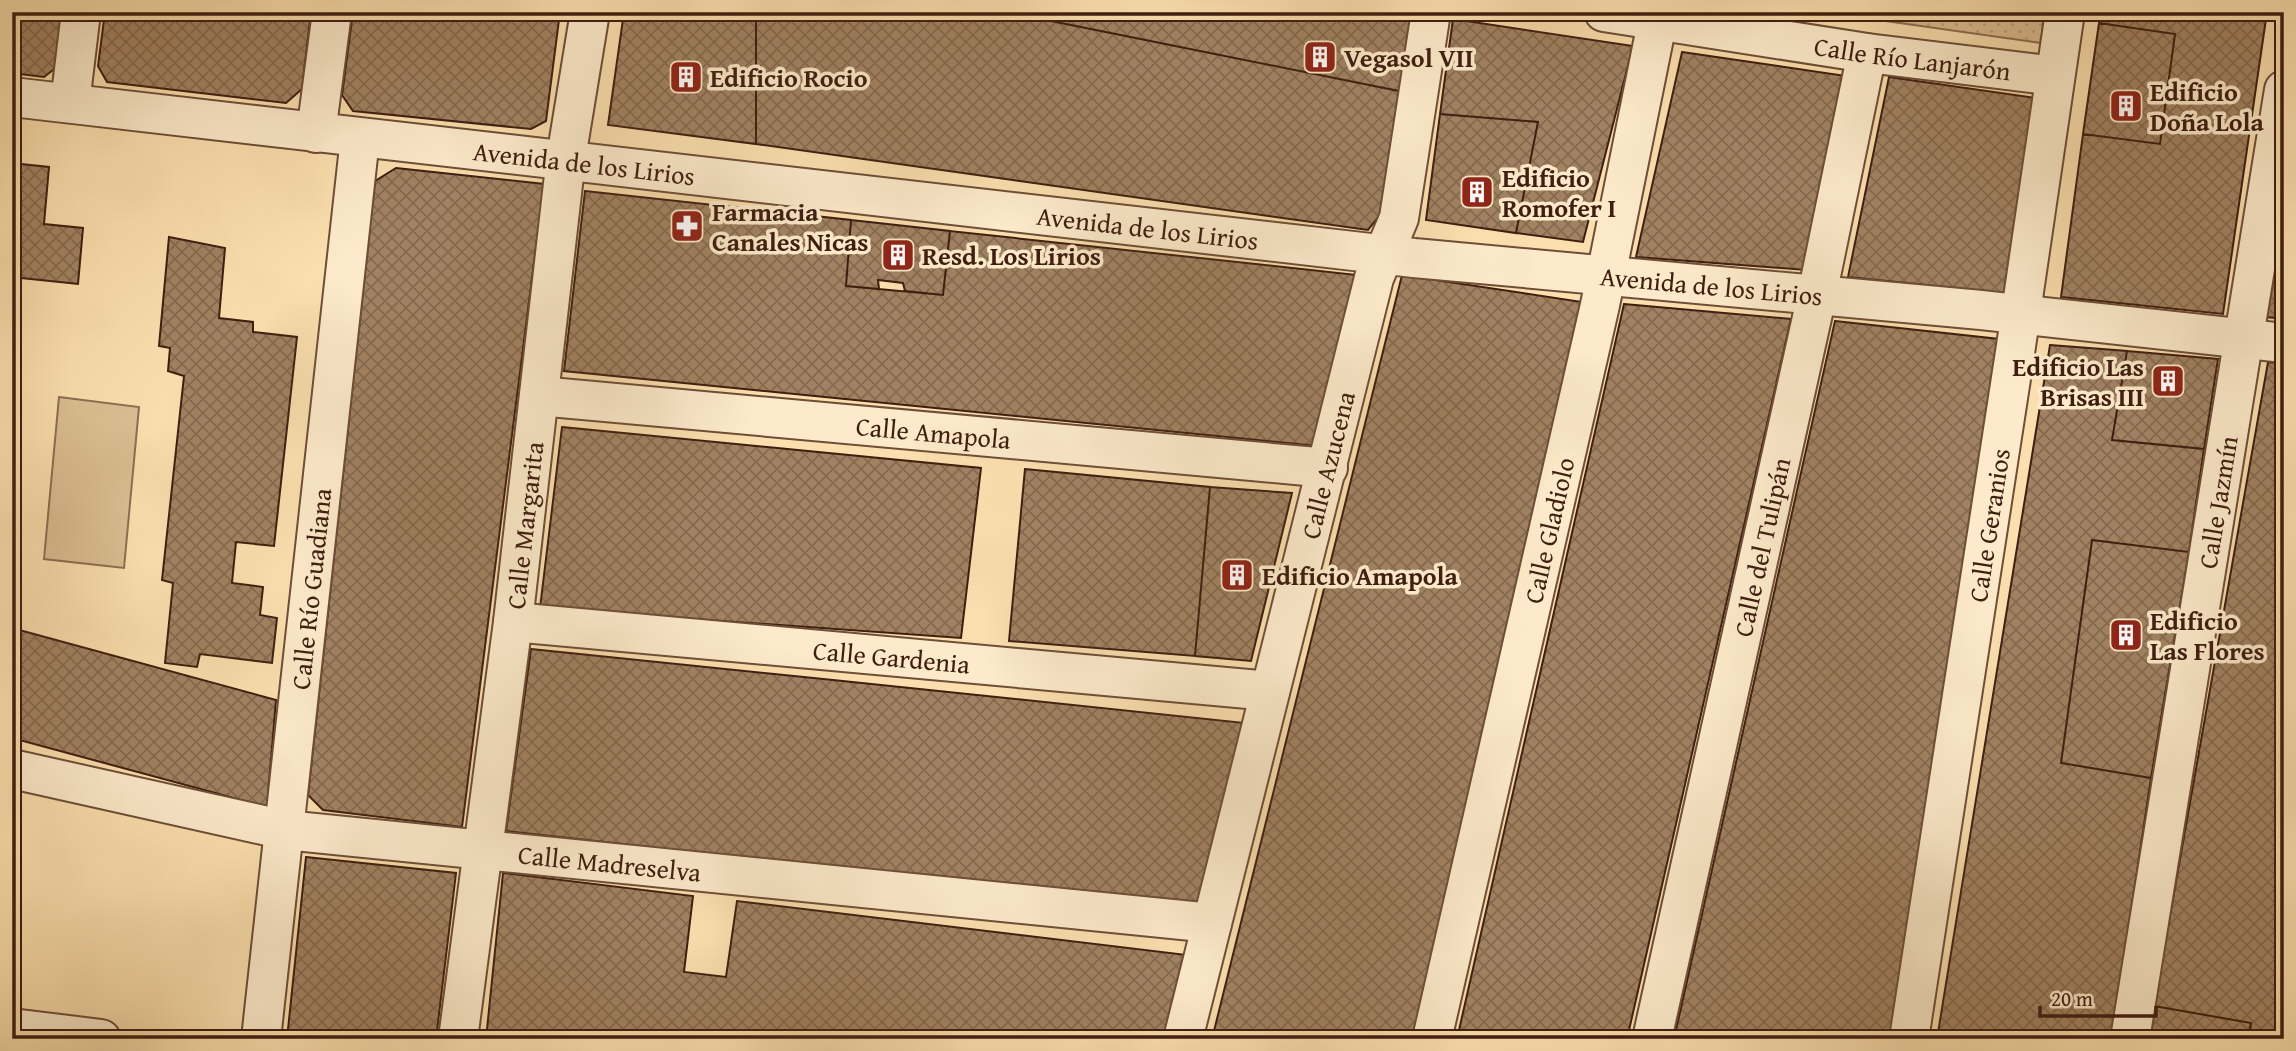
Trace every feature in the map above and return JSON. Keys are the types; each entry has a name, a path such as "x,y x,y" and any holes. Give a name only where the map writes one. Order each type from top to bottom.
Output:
{"street":[{"path":"70,103 81,12"},
{"path":"316,132 332,12"},
{"name":"Calle Margarita","path":"458,1039 513,622 566,158 590,12"},
{"name":"Calle Azucena","path":"1183,1039 1374,278 1399,218 1431,12"},
{"name":"Calle Río Lanjarón","path":"1604,12 1657,23 1867,53 2055,76"},
{"name":"Calle Geranios","path":"1909,1039 2021,315 2064,12"},
{"name":"Calle Gladiolo","path":"1432,1039 1606,275 1657,23"},
{"name":"Calle del Tulipán","path":"1652,1039 1817,295 1867,53"},
{"name":"Calle Jazmín","path":"2130,1039 2284,90"},
{"name":"Avenida de los Lirios","path":"12,97 360,138 566,158 1384,254 2284,343"},
{"name":"Calle Río Guadiana","path":"261,1039 360,138"},
{"name":"Calle Amapola","path":"539,396 1328,468"},
{"name":"Calle Gardenia","path":"513,622 1270,691"},
{"name":"Calle Madreselva","path":"12,769 285,830 1212,923"},
{"path":"12,1028 101,1039"}],"path":[{"path":"1966,12 2025,20 2026,12"}],"shaded area":[{"path":"1822,12 2044,12 2041,43"},
{"path":"59,397 139,407 124,568 44,559"}],"building":[{"path":"12,12 68,12 62,63 44,77 12,73"},
{"path":"105,12 311,12 302,89 286,103 107,82 98,66"},
{"path":"353,12 560,12 546,121 531,129 353,111 342,95"},
{"name":"Edificio Rocio","path":"624,12 756,12 756,144 608,125"},
{"path":"756,12 1006,12 1404,92 1390,202 1368,230 756,144"},
{"path":"1006,12 1057,12 1056,22"},
{"name":"Vegasol VII","path":"1057,12 1416,12 1404,92 1056,22"},
{"path":"2101,12 2267,12 2223,314 2061,297 2083,134 2160,144 2175,34 2099,23"},
{"path":"1453,19 1633,46 1583,242 1516,233 1538,122 1440,114"},
{"name":"Edificio Doña Lola","path":"2099,23 2175,34 2160,144 2083,134"},
{"path":"1682,52 1846,76 1806,270 1636,257"},
{"path":"1889,77 2036,98 2004,293 1848,277"},
{"name":"Edificio Romofer I","path":"1440,114 1538,122 1516,233 1426,220"},
{"path":"12,163 49,167 44,224 83,228 78,284 12,277"},
{"path":"396,168 544,184 462,827 323,810 308,795 375,181"},
{"path":"585,191 851,220 846,286 943,295 950,231 1357,275 1317,446 564,371"},
{"path":"2284,214 2284,319 2266,317"},
{"name":"Resd. Los Lirios","path":"851,220 950,231 943,295 905,291 903,283 878,280 879,289 846,286"},
{"path":"169,237 225,248 219,318 253,322 253,332 297,337 274,546 236,542 232,583 263,587 260,615 277,618 272,663 200,654 197,667 165,663 173,583 162,580 184,376 168,371 170,348 159,346"},
{"path":"1402,275 1582,302 1414,1039 1212,1039"},
{"path":"1624,304 1791,319 1627,1039 1457,1039"},
{"path":"1835,321 1999,339 1891,1039 1674,1039"},
{"path":"2050,345 2127,351 2112,440 2204,449 2189,552 2092,540 2061,763 2151,778 2112,1039 1937,1039"},
{"name":"Edificio Las Brisas III","path":"2127,351 2218,359 2204,449 2112,440"},
{"path":"2268,362 2284,364 2284,1013 2280,1012 2276,1039 2249,1037 2251,1023 2154,1006"},
{"path":"562,427 981,468 961,638 540,608"},
{"path":"1025,469 1210,487 1195,656 1009,641"},
{"name":"Edificio Amapola","path":"1210,487 1292,493 1251,661 1195,656"},
{"name":"Edificio Las Flores","path":"2092,540 2189,552 2151,778 2061,763"},
{"path":"12,628 276,700 267,807 12,738"},
{"path":"531,649 1245,723 1196,908 506,831"},
{"path":"306,857 456,873 436,1039 287,1039"},
{"path":"503,873 693,896 684,972 726,977 737,901 1187,955 1167,1039 486,1039"},
{"path":"2154,1006 2251,1023 2248,1039 2149,1039"}],"place":[{"name":"Vegasol VII","path":"1320,57"},
{"name":"Edificio Rocio","path":"686,77"},
{"name":"Edificio Doña Lola","path":"2126,106"},
{"name":"Edificio Romofer I","path":"1477,192"},
{"name":"Farmacia Canales Nicas","path":"687,226"},
{"name":"Resd. Los Lirios","path":"898,255"},
{"name":"Edificio Las Brisas III","path":"2168,381"},
{"name":"Edificio Amapola","path":"1237,575"},
{"name":"Edificio Las Flores","path":"2126,635"}]}
